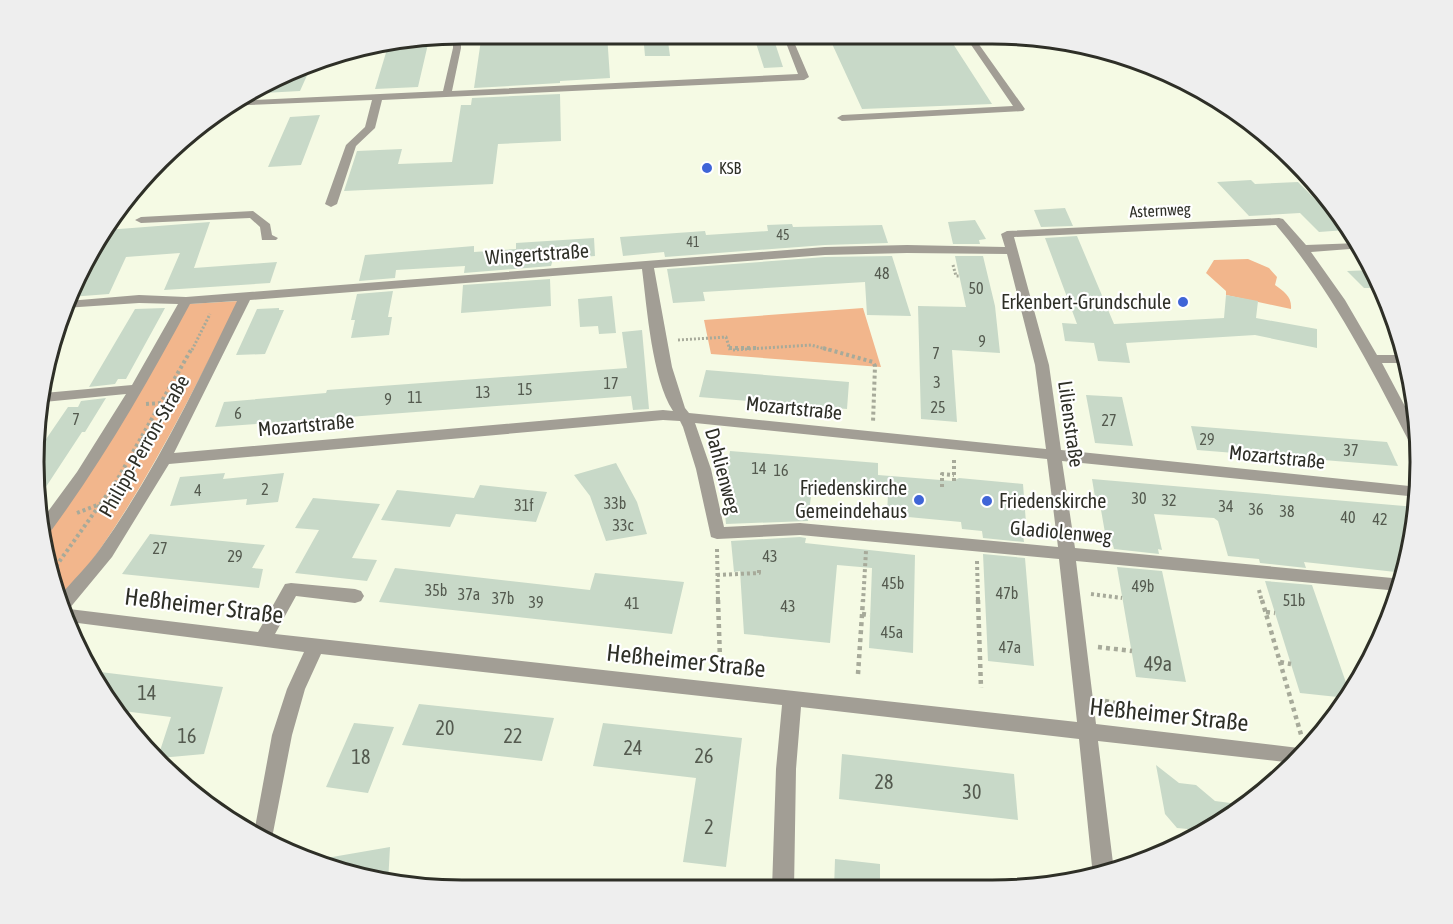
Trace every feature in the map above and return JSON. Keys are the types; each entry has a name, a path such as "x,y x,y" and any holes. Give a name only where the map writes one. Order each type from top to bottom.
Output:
{"street":[{"path":"447,94 457,44"},
{"path":"248,103 804,78 791,44"},
{"path":"842,118 1020,109 975,44"},
{"path":"331,204 351,145 370,128 378,97"},
{"path":"141,220 252,214 266,226 266,238 272,238"},
{"name":"Asternweg","path":"1006,234 1279,221 1304,249"},
{"name":"Lilienstraße","path":"1006,234 1042,365 1067,553 1103,865"},
{"path":"1349,247 1304,249 1373,358 1408,426"},
{"name":"Wingertstraße","path":"74,304 139,299 186,301 217,299 844,250 1011,251"},
{"name":"Dahlienweg","path":"647,265 659,342 675,401 686,417 707,482 717,533"},
{"name":"Philipp-Perron-Straße","path":"67,599 105,554 164,459 212,368 245,297"},
{"name":"Philipp-Perron-Straße","path":"48,524 137,389 186,301"},
{"path":"1373,358 1396,359"},
{"path":"49,398 137,389"},
{"name":"Mozartstraße","path":"164,459 638,416 686,417 872,438 1409,491"},
{"name":"Gladiolenweg","path":"717,533 800,530 867,535 1391,584"},
{"path":"263,639 291,589 355,596"},
{"name":"Heßheimer Straße","path":"73,616 316,646 1125,736 1298,747"},
{"path":"264,830 282,735 296,689 316,646"},
{"path":"783,880 786,769 792,699"}],"path":[{"path":"57,565 102,503 173,387 217,299"},
{"path":"659,342 726,337 730,350 811,345 873,362 875,366 872,438"},
{"path":"942,487 942,474 954,475"},
{"path":"49,527 102,503 146,487"},
{"name":"Dahlienweg","path":"717,533 720,659"},
{"path":"858,675 867,535"},
{"path":"976,545 981,688"},
{"path":"1086,555 1092,605"},
{"path":"865,569 873,570"},
{"path":"717,575 759,573 759,570"},
{"path":"1254,572 1301,743"},
{"path":"977,578 985,579"},
{"path":"1091,594 1122,598"},
{"path":"1266,612 1275,613"},
{"path":"862,614 870,615"},
{"path":"979,632 987,633"},
{"path":"1096,637 1099,658"},
{"path":"1098,647 1132,651"},
{"path":"1280,662 1291,664"},
{"path":"1103,690 1104,701 1120,704 1125,736"}],"shaded area":[{"path":"1248,259 1269,268 1277,277 1275,285 1289,298 1291,309 1226,295 1226,291 1206,273 1214,260"},
{"path":"239,301 201,376 140,486 118,522 70,590 64,590 49,528 65,507 188,304"},
{"path":"863,308 881,367 711,354 704,320"}],"building":[{"path":"480,44 608,44 610,78 474,88"},
{"path":"644,44 668,44 670,56 645,56"},
{"path":"756,44 775,44 783,67 764,68"},
{"path":"832,44 953,44 992,104 862,109"},
{"path":"428,45 418,87 375,89 387,51"},
{"path":"308,73 300,91 266,93"},
{"path":"560,94 561,141 498,144 493,184 344,191 357,151 402,149 398,164 452,162 461,105 471,105 472,98"},
{"path":"320,115 301,165 268,167 290,117"},
{"path":"1251,180 1255,184 1298,182 1323,207 1340,230 1319,232 1300,213 1249,216 1217,182"},
{"path":"1065,208 1073,226 1041,227 1034,210"},
{"path":"975,220 986,239 979,240 980,244 953,244 948,222"},
{"path":"210,222 194,268 277,262 270,283 164,290 180,253 126,257 109,294 78,296 114,229"},
{"path":"792,224 793,227 882,225 888,243 825,245 665,257 664,252 623,256 620,237 705,231 706,235 768,231 767,225"},
{"path":"1077,236 1114,324 1224,318 1226,295 1258,301 1256,318 1317,329 1317,348 1255,335 1126,343 1130,363 1098,361 1094,343 1065,341 1062,323 1077,324 1045,238"},
{"path":"594,238 595,256 553,259 551,266 464,273 465,266 396,270 395,278 359,281 365,255 474,246 474,252 516,249 516,243"},
{"path":"892,256 911,316 867,315 865,282 703,292 705,301 673,303 667,269 825,257"},
{"path":"955,256 983,256 995,306 1000,353 952,350 957,422 921,419 918,306 966,307"},
{"path":"1362,270 1371,288 1364,288 1347,271"},
{"path":"550,279 551,306 461,313 463,285"},
{"path":"393,291 388,317 392,317 389,335 351,338 355,320 351,320 357,294"},
{"path":"612,296 616,333 599,334 598,326 580,327 578,299"},
{"path":"165,308 126,379 118,379 115,384 89,387 135,309"},
{"path":"279,308 279,310 284,310 265,354 236,355 257,309"},
{"path":"642,330 649,409 633,410 631,396 215,427 224,402 326,393 327,390 627,368 622,332"},
{"path":"706,370 849,382 847,409 699,397"},
{"path":"1086,395 1122,397 1133,446 1095,443"},
{"path":"106,398 44,490 44,442 68,407 78,407 81,401"},
{"path":"1191,426 1387,442 1398,466 1197,450"},
{"path":"730,451 878,463 878,475 953,481 959,478 1023,484 1027,536 1023,535 1024,542 983,538 982,531 962,529 961,522 887,515 888,494 812,488 808,521 726,524 723,493"},
{"path":"616,463 637,502 647,534 606,541 590,496 574,475"},
{"path":"225,473 223,479 284,473 278,502 246,505 247,499 170,506 180,477"},
{"path":"1092,479 1407,506 1394,572 1304,562 1306,568 1260,563 1259,559 1228,556 1218,521 1214,518 1154,514 1162,550 1158,549 1159,554 1114,549 1113,545 1107,544 1101,510 1097,509"},
{"path":"480,485 547,492 536,522 456,514 450,527 381,520 397,490 474,498"},
{"path":"313,498 380,504 352,558 377,560 367,581 295,573 319,530 295,528"},
{"path":"150,534 265,545 252,568 263,569 259,588 122,574"},
{"path":"806,538 805,543 915,555 913,653 869,648 872,568 837,565 830,643 744,634 740,571 734,572 731,541"},
{"path":"983,554 1025,558 1034,666 988,661"},
{"path":"1117,567 1162,571 1186,682 1136,677"},
{"path":"395,568 590,590 595,573 684,582 672,634 379,602"},
{"path":"1265,581 1312,585 1346,683 1338,697 1300,693"},
{"path":"101,672 223,687 204,754 166,757 160,751 171,717 126,711"},
{"path":"419,704 554,718 542,761 402,745"},
{"path":"354,723 394,727 368,793 326,787"},
{"path":"603,723 742,738 726,867 683,862 696,778 593,766"},
{"path":"842,754 1014,774 1018,820 839,799"},
{"path":"1156,765 1179,783 1196,785 1215,801 1233,803 1188,830 1177,828 1165,814"},
{"path":"390,847 389,874 327,858"},
{"path":"835,859 880,864 880,880 834,880"}],"place":[{"name":"KSB","path":"707,168"},
{"name":"Erkenbert-Grundschule","path":"1183,302"},
{"name":"Friedenskirche Gemeindehaus","path":"919,500"},
{"name":"Friedenskirche","path":"987,501"}]}
